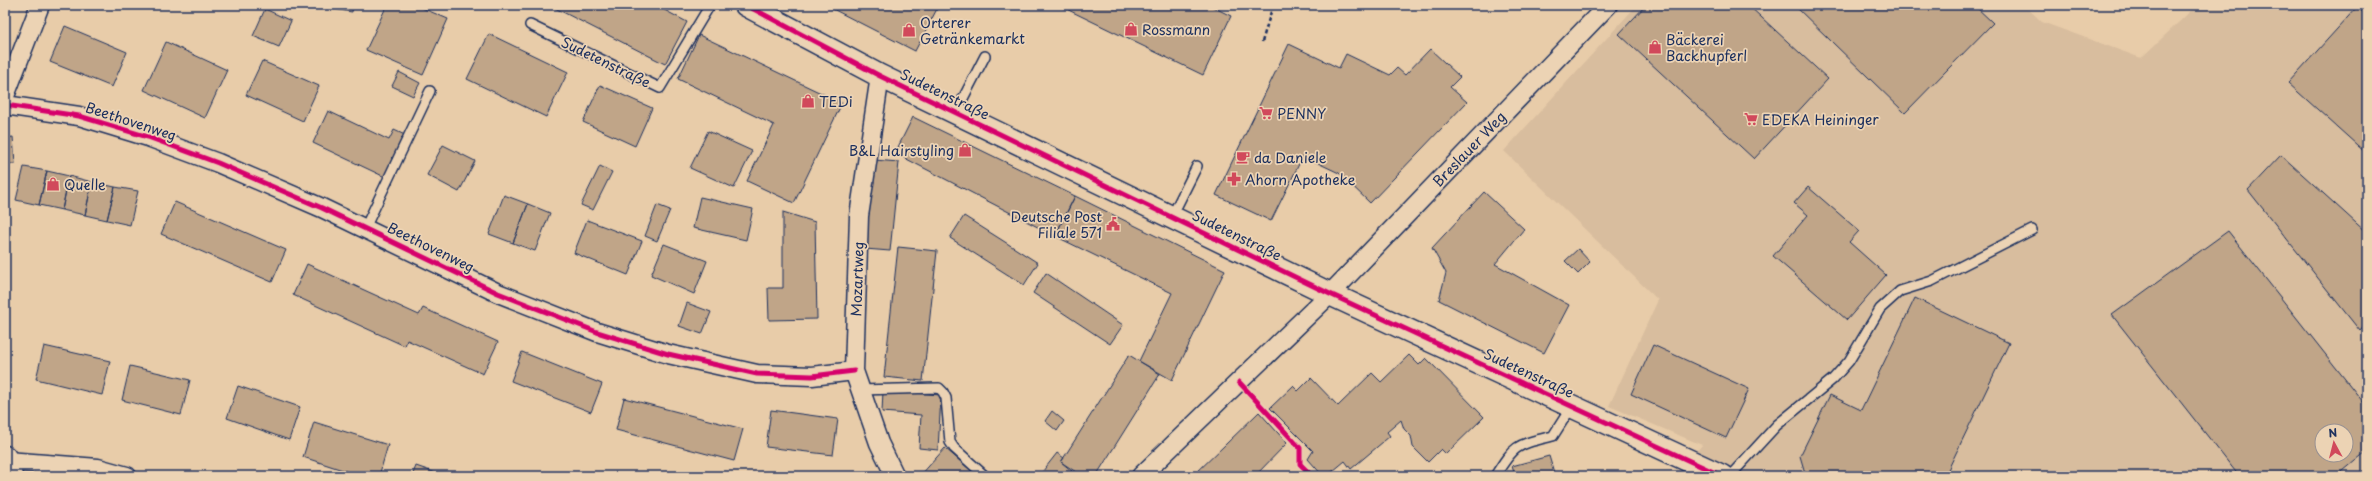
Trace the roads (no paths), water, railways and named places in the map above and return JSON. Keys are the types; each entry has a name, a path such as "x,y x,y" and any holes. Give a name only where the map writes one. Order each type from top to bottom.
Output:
{"street":[{"path":"5,96 40,5"},
{"name":"Sudetenstraße","path":"746,5 880,76 1172,216 1330,294 1572,406 1692,470 1722,476"},
{"name":"Breslauer Weg","path":"1141,476 1330,294 1608,5"},
{"name":"Mozartweg","path":"880,76 859,216 854,371 859,390 879,442 895,476"},
{"name":"Beethovenweg","path":"5,105 79,116 148,136 218,163 365,228 498,292 598,332 668,354 757,374 812,376 854,371"},
{"path":"8,465 98,468 127,476"}],"lane":[{"name":"Sudetenstraße","path":"530,25 660,88 710,5"},
{"path":"956,112 984,56"},
{"path":"365,228 430,91"},
{"path":"1172,216 1197,166"},
{"path":"1730,476 1777,425 1833,379 1849,361 1880,309 1900,291 1932,281 2032,230"},
{"path":"859,390 939,388 944,392 946,398 950,442 954,448 985,476"},
{"path":"1495,476 1512,450 1520,444 1552,436 1572,406"}],"place":[{"name":"Rossmann","path":"1131,29"},
{"name":"Orterer Getränkemarkt","path":"909,30"},
{"name":"Bäckerei Backhupferl","path":"1655,47"},
{"name":"TEDi","path":"808,101"},
{"name":"PENNY","path":"1266,113"},
{"name":"EDEKA Heininger","path":"1751,119"},
{"name":"B&L Hairstyling","path":"965,150"},
{"name":"da Daniele","path":"1243,157"},
{"name":"Ahorn Apotheke","path":"1234,179"},
{"name":"Quelle","path":"53,184"},
{"name":"Deutsche Post Filiale 571","path":"1113,224"}]}
